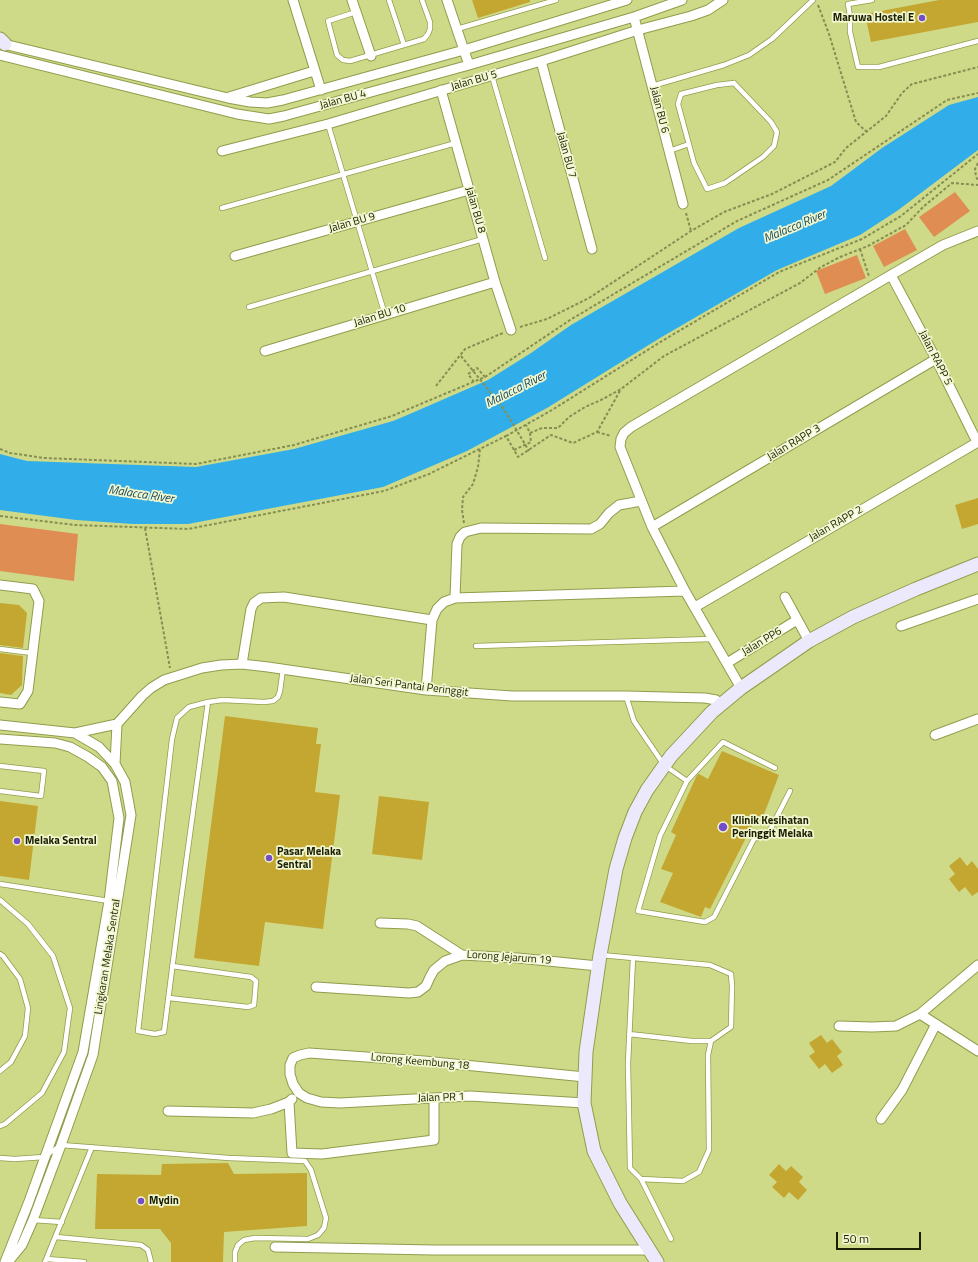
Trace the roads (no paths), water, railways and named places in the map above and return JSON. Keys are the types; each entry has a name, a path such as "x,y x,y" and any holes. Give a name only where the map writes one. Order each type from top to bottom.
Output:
{"street":[{"path":"293,0 321,90"},
{"path":"352,0 371,56"},
{"path":"447,0 469,66"},
{"name":"Jalan BU 4","path":"1,45 228,98 266,103 321,90 464,50 627,0"},
{"name":"Jalan BU 4","path":"1,45 237,114 269,119 469,66 682,0"},
{"name":"Jalan BU 5","path":"222,151 328,124 492,76 638,30 691,16 708,10 723,0"},
{"name":"Jalan BU 6","path":"634,16 683,204"},
{"name":"Jalan BU 7","path":"541,61 592,249"},
{"path":"228,98 314,71"},
{"name":"Jalan BU 8","path":"441,90 495,282 511,330"},
{"name":"Jalan BU 9","path":"236,256 469,190"},
{"path":"741,688 685,591 652,527 620,447 620,439 630,427 891,275 943,245 978,231"},
{"name":"Jalan RAPP 5","path":"891,275 978,442"},
{"name":"Jalan BU 10","path":"265,351 495,282"},
{"name":"Jalan RAPP 3","path":"652,527 936,359"},
{"name":"Jalan RAPP 2","path":"695,607 978,442"},
{"path":"455,598 457,544 460,537 465,532 481,528 591,529 600,524 609,513 619,505 641,501"},
{"path":"657,1262 648,1250 620,1203 594,1151 584,1103 586,1052 599,961 616,870 625,838 635,812 647,790 664,765 712,712 741,688 809,641 853,617 978,564"},
{"path":"0,585 33,589 39,601 28,691 20,704 0,702"},
{"path":"426,690 432,620 437,609 444,602 455,598 685,591"},
{"path":"242,664 251,609 254,603 262,598 284,597 432,620"},
{"path":"785,597 809,641"},
{"path":"900,626 978,599"},
{"name":"Jalan PP6","path":"727,663 797,620"},
{"name":"Jalan Seri Pantai Peringgit","path":"117,724 142,696 164,680 202,668 242,664 426,690 512,696 711,698 716,700 721,705"},
{"path":"935,734 978,719"},
{"path":"75,733 117,724 115,764"},
{"name":"Lingkaran Melaka Sentral","path":"0,725 75,733 99,747 115,764 125,782 131,815 93,1054 33,1220 22,1245 8,1262"},
{"name":"Lingkaran Melaka Sentral","path":"0,739 55,743 70,748 88,757 102,767 112,781 119,818 109,901 83,1052 28,1204 4,1262"},
{"path":"380,923 408,924 417,926 462,955"},
{"name":"Lorong Jejarum 19","path":"316,987 409,993 418,992 426,986 434,970 445,961 462,955 599,961"},
{"path":"839,1026 896,1026 920,1014 978,965"},
{"path":"920,1014 978,1051"},
{"path":"881,1119 902,1090 936,1024"},
{"name":"Lorong Keembung 18","path":"299,1093 293,1084 290,1074 290,1066 293,1058 300,1054 309,1053 424,1061 585,1077"},
{"path":"168,1111 253,1113 271,1110 289,1102 299,1093"},
{"name":"Jalan PR 1","path":"299,1093 307,1098 322,1102 340,1103 470,1096 584,1103"},
{"path":"289,1102 292,1154 322,1154 434,1140 434,1098"},
{"path":"275,1247 434,1250 648,1250"}],"lane":[{"path":"389,0 404,45"},
{"path":"356,12 328,21 337,55 343,60 350,61 371,56 424,39 430,29 430,22 422,0"},
{"path":"457,29 556,0"},
{"path":"652,86 724,65 749,55 772,39 814,0"},
{"path":"872,0 848,4 850,32 858,68 879,67 978,41"},
{"path":"492,76 545,258"},
{"path":"734,83 772,122 777,132 774,146 763,157 725,183 707,189 694,163 689,144 678,104 681,94 717,85 734,83"},
{"path":"328,124 386,315"},
{"path":"222,208 456,143"},
{"path":"669,151 689,144"},
{"path":"249,307 483,239"},
{"path":"476,646 713,639"},
{"path":"0,649 32,653"},
{"path":"208,702 164,1032 155,1034 138,1031 172,739 178,718 189,708 208,702 223,700 273,701 278,697 280,691 283,669"},
{"path":"626,696 634,721 664,765 687,781"},
{"path":"775,768 723,742 687,781 660,836 638,911 705,922 714,917 754,839 768,834 790,791"},
{"path":"0,766 44,771 41,796 0,791"},
{"path":"0,884 109,901"},
{"path":"0,900 28,924 53,956 70,1008 64,1052 42,1094 5,1124 0,1126"},
{"path":"0,954 4,956 20,979 28,1008 25,1036 11,1062 0,1071"},
{"path":"599,961 633,958 710,965 731,974 731,1027 711,1041 692,1041 629,1034"},
{"path":"633,958 628,1063 630,1168 641,1179 671,1239"},
{"path":"168,998 248,1007 254,1005 256,981 251,977 172,966"},
{"path":"641,1179 683,1181 699,1172 709,1150 708,1055 711,1041"},
{"path":"0,1158 15,1159 44,1157 61,1145 229,1158 305,1161 311,1170 326,1218 324,1228 318,1235 308,1239 254,1238 244,1240 238,1245 235,1252 235,1262"},
{"path":"84,1262 46,1261 92,1147"},
{"path":"33,1220 62,1222"},
{"path":"56,1237 141,1245 148,1250 151,1262"}],"water":[{"name":"Malacca River","path":"978,97 978,150 897,211 860,235 777,270 660,338 547,408 467,451 383,487 188,524 133,524 76,520 0,510 0,454 27,461 196,467 294,449 393,421 412,413 488,380 531,353 571,325 739,228 831,186 882,148 949,105"}],"place":[{"name":"Maruwa Hostel E","path":"922,18"},
{"name":"Klinik Kesihatan Peringgit Melaka","path":"723,827"},
{"name":"Melaka Sentral","path":"17,841"},
{"name":"Pasar Melaka Sentral","path":"269,858"},
{"name":"Mydin","path":"141,1201"}]}
